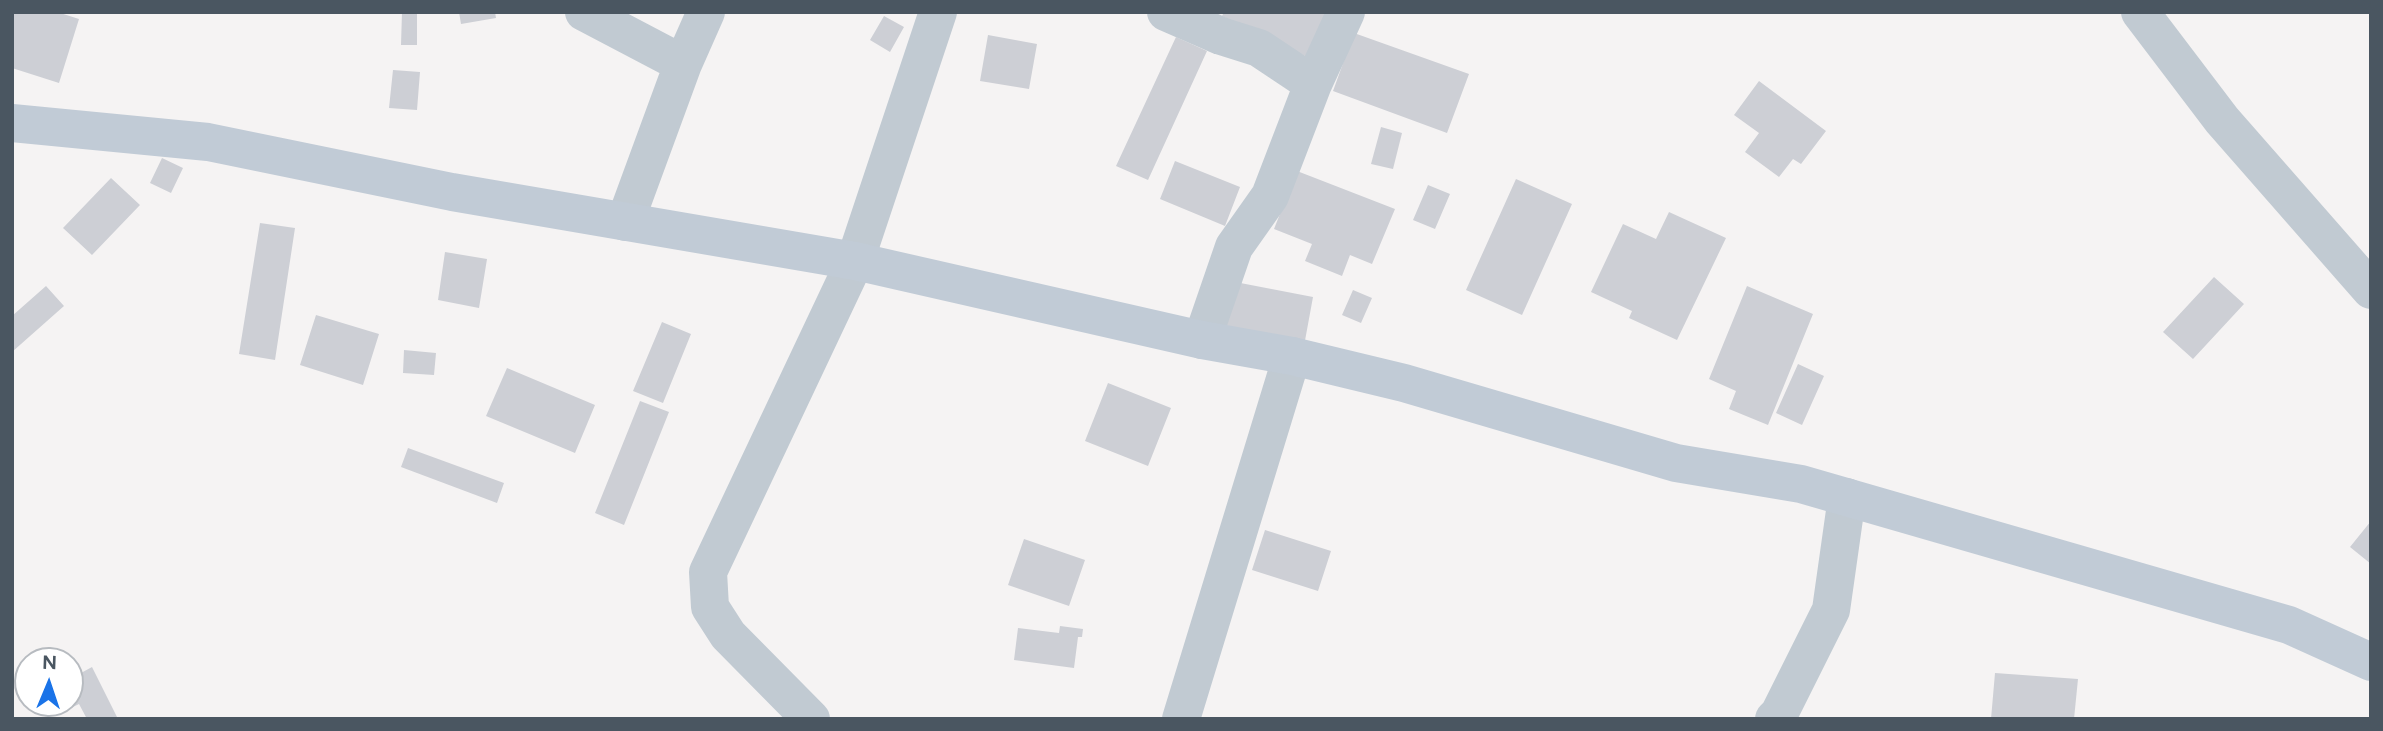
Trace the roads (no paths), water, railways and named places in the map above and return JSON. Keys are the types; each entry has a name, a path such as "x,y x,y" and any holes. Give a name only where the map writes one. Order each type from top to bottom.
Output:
{"street":[{"path":"584,12 683,64"},
{"path":"625,222 683,64 706,12"},
{"path":"811,719 728,635 710,607 708,572 855,261 938,12"},
{"path":"1166,12 1221,36 1259,48 1313,84"},
{"path":"1202,340 1234,247 1270,196 1313,84 1346,12"},
{"path":"2140,12 2222,120 2371,290"},
{"path":"12,123 208,142 452,192 855,261 1202,340 1292,356 1404,383 1676,463 1801,484 1847,497 2289,625 2371,662"},
{"path":"1181,719 1292,356"},
{"path":"1774,719 1779,714 1831,610 1847,497"}]}
